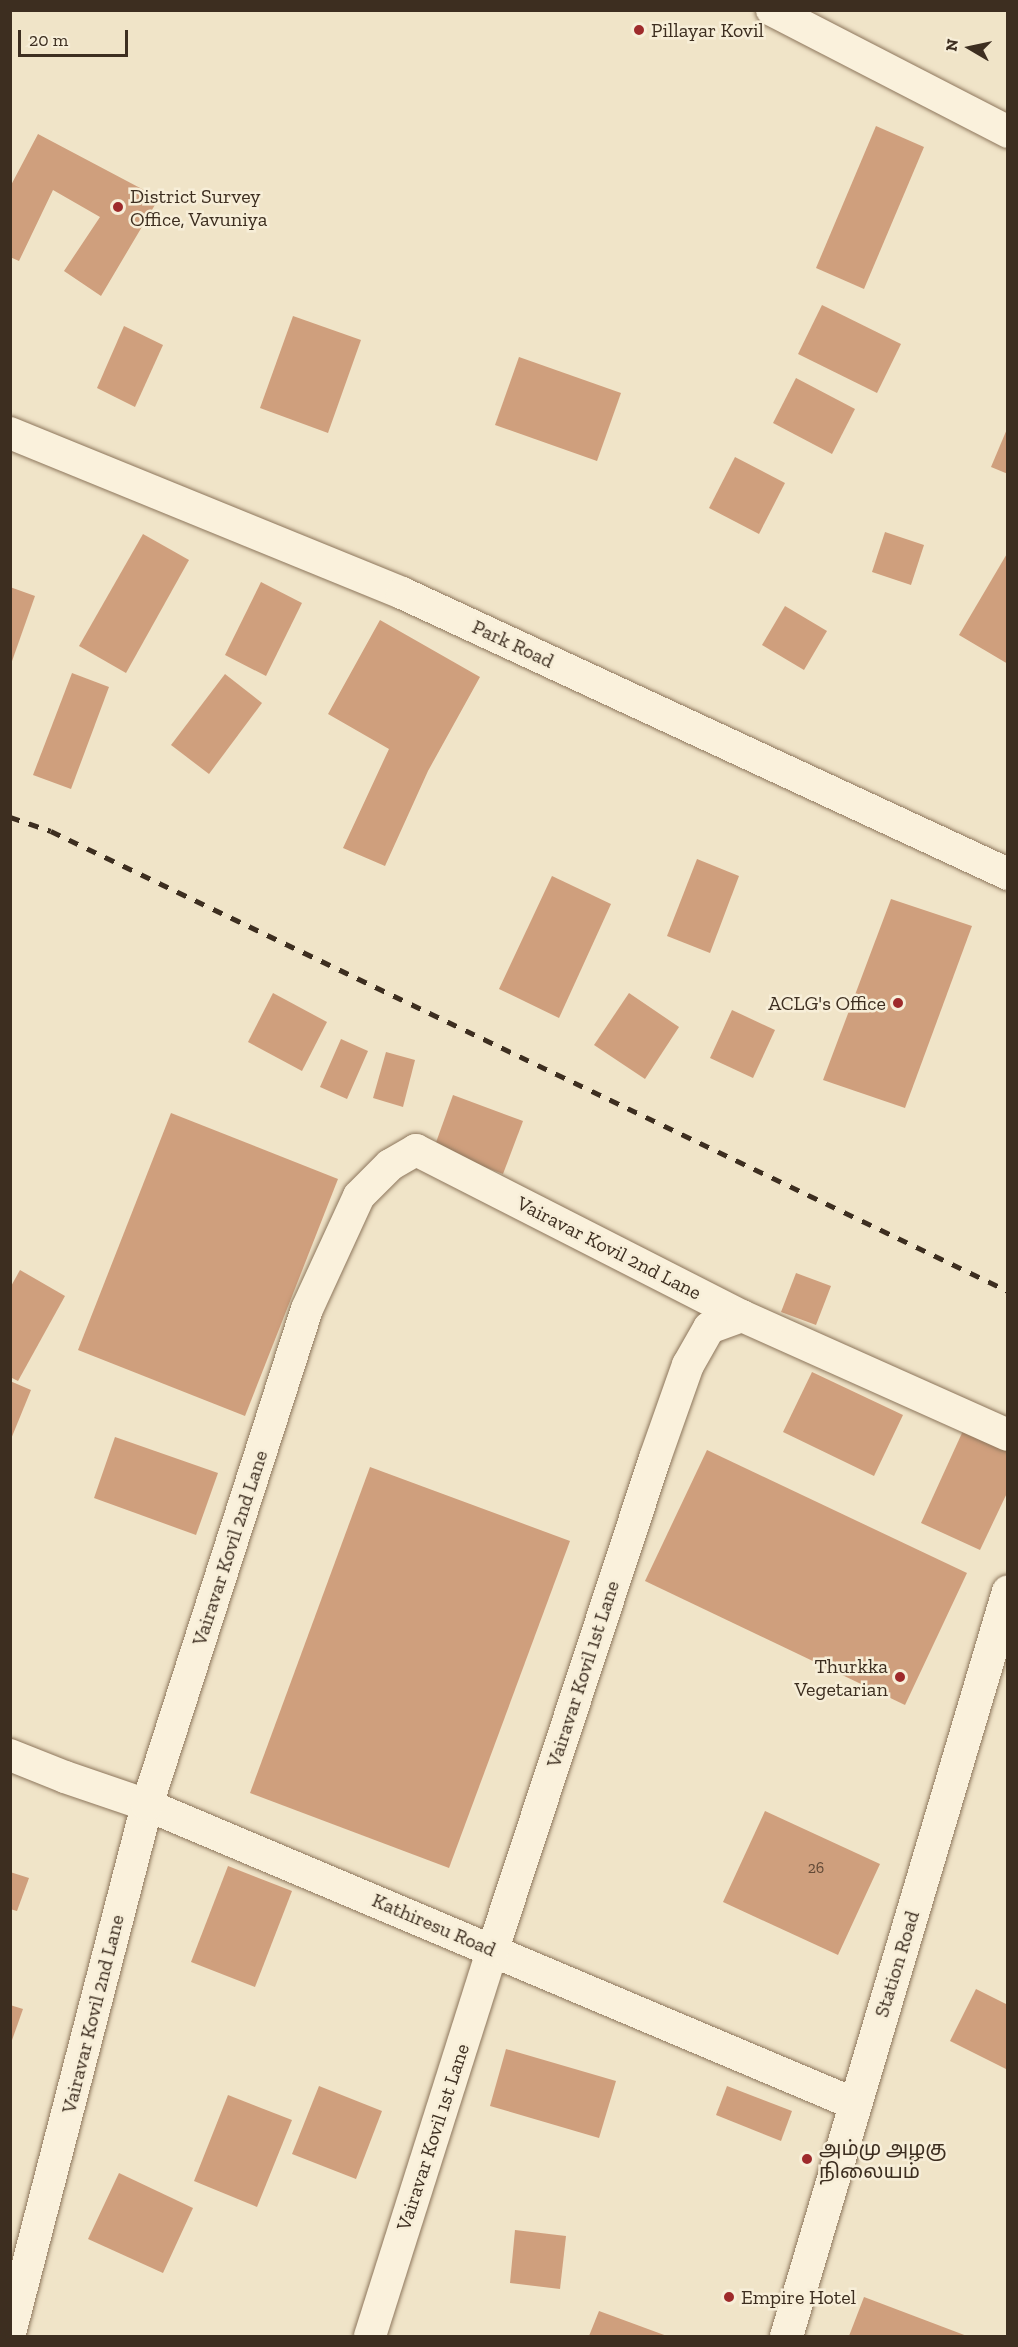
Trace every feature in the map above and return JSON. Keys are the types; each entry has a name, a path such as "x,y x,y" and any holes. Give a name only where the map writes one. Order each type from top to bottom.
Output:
{"main road":[{"name":"Station Road","path":"786,2337 855,2104 1000,1646 1008,1591"}],"street":[{"path":"772,10 1008,132"},
{"name":"Park Road","path":"10,433 402,593 1008,874"},
{"name":"Vairavar Kovil 2nd Lane","path":"10,2333 147,1805 307,1309 359,1196 390,1166 416,1150 742,1316"},
{"path":"742,1316 1008,1435"},
{"name":"Vairavar Kovil 1st Lane","path":"370,2337 493,1949 688,1365 709,1328 742,1316"},
{"name":"Kathiresu Road","path":"10,1755 65,1777 147,1805 493,1949 855,2104"}],"building":[{"path":"876,126 924,147 864,289 816,268"},
{"name":"District Survey Office, Vavuniya","path":"38,134 159,198 101,296 64,271 100,217 53,190 19,261 10,257 10,187"},
{"path":"822,305 901,344 877,393 798,354"},
{"path":"293,316 361,340 328,433 260,408"},
{"path":"124,326 163,345 135,407 97,388"},
{"path":"519,357 621,393 597,461 495,425"},
{"path":"796,378 855,409 832,454 773,423"},
{"path":"1008,429 1008,474 991,467"},
{"path":"735,457 785,483 759,534 709,508"},
{"path":"885,532 924,545 911,585 872,572"},
{"path":"143,534 189,560 126,673 79,646"},
{"path":"1008,552 1008,664 959,635"},
{"path":"261,582 302,603 266,676 225,655"},
{"path":"10,587 35,596 11,664 10,664"},
{"path":"785,606 827,631 804,670 762,645"},
{"path":"380,620 480,677 428,771 385,866 343,848 389,749 328,714"},
{"path":"72,673 109,687 71,789 33,775"},
{"path":"225,674 262,703 209,774 171,745"},
{"path":"697,859 739,876 710,953 667,936"},
{"path":"552,876 611,904 559,1018 499,989"},
{"name":"ACLG's Office","path":"891,899 972,926 905,1108 823,1080"},
{"path":"273,993 327,1022 302,1071 248,1042"},
{"path":"629,993 679,1027 645,1079 594,1045"},
{"path":"732,1010 775,1030 753,1078 710,1058"},
{"path":"341,1039 368,1051 347,1099 320,1087"},
{"path":"386,1052 415,1060 403,1107 373,1098"},
{"path":"453,1095 523,1121 503,1174 434,1148"},
{"path":"171,1113 338,1179 245,1416 78,1350"},
{"path":"20,1270 65,1296 18,1381 10,1377 10,1288"},
{"path":"796,1273 831,1286 816,1325 781,1312"},
{"path":"812,1372 903,1415 874,1476 783,1432"},
{"path":"10,1381 31,1390 11,1439 10,1439"},
{"path":"967,1422 1008,1441 1008,1491 980,1550 921,1523"},
{"path":"115,1437 218,1473 196,1535 94,1498"},
{"path":"707,1450 967,1573 905,1705 645,1581"},
{"path":"370,1467 570,1541 449,1868 250,1793"},
{"path":"765,1811 880,1864 838,1955 723,1902"},
{"path":"228,1866 292,1891 255,1987 191,1962"},
{"path":"10,1872 29,1878 17,1911 10,1909"},
{"path":"976,1989 1008,2005 1008,2070 950,2041"},
{"path":"10,2005 23,2009 11,2043 10,2043"},
{"path":"506,2049 616,2081 599,2138 490,2106"},
{"path":"319,2086 382,2111 356,2179 292,2154"},
{"path":"727,2086 792,2111 781,2141 716,2115"},
{"path":"228,2095 292,2120 257,2207 194,2181"},
{"path":"119,2173 193,2208 163,2273 88,2239"},
{"path":"515,2230 566,2236 560,2289 510,2283"},
{"path":"864,2297 967,2336 849,2336"},
{"path":"599,2311 667,2336 589,2336"}],"railway":[{"path":"10,817 51,831 1008,1291"}],"place":[{"name":"Pillayar Kovil","path":"639,30"},
{"name":"District Survey Office, Vavuniya","path":"118,207"},
{"name":"ACLG's Office","path":"898,1003"},
{"name":"Thurkka Vegetarian","path":"900,1677"},
{"name":"அம்மு அழகு நிலையம்","path":"807,2159"},
{"name":"Empire Hotel","path":"729,2297"}]}
